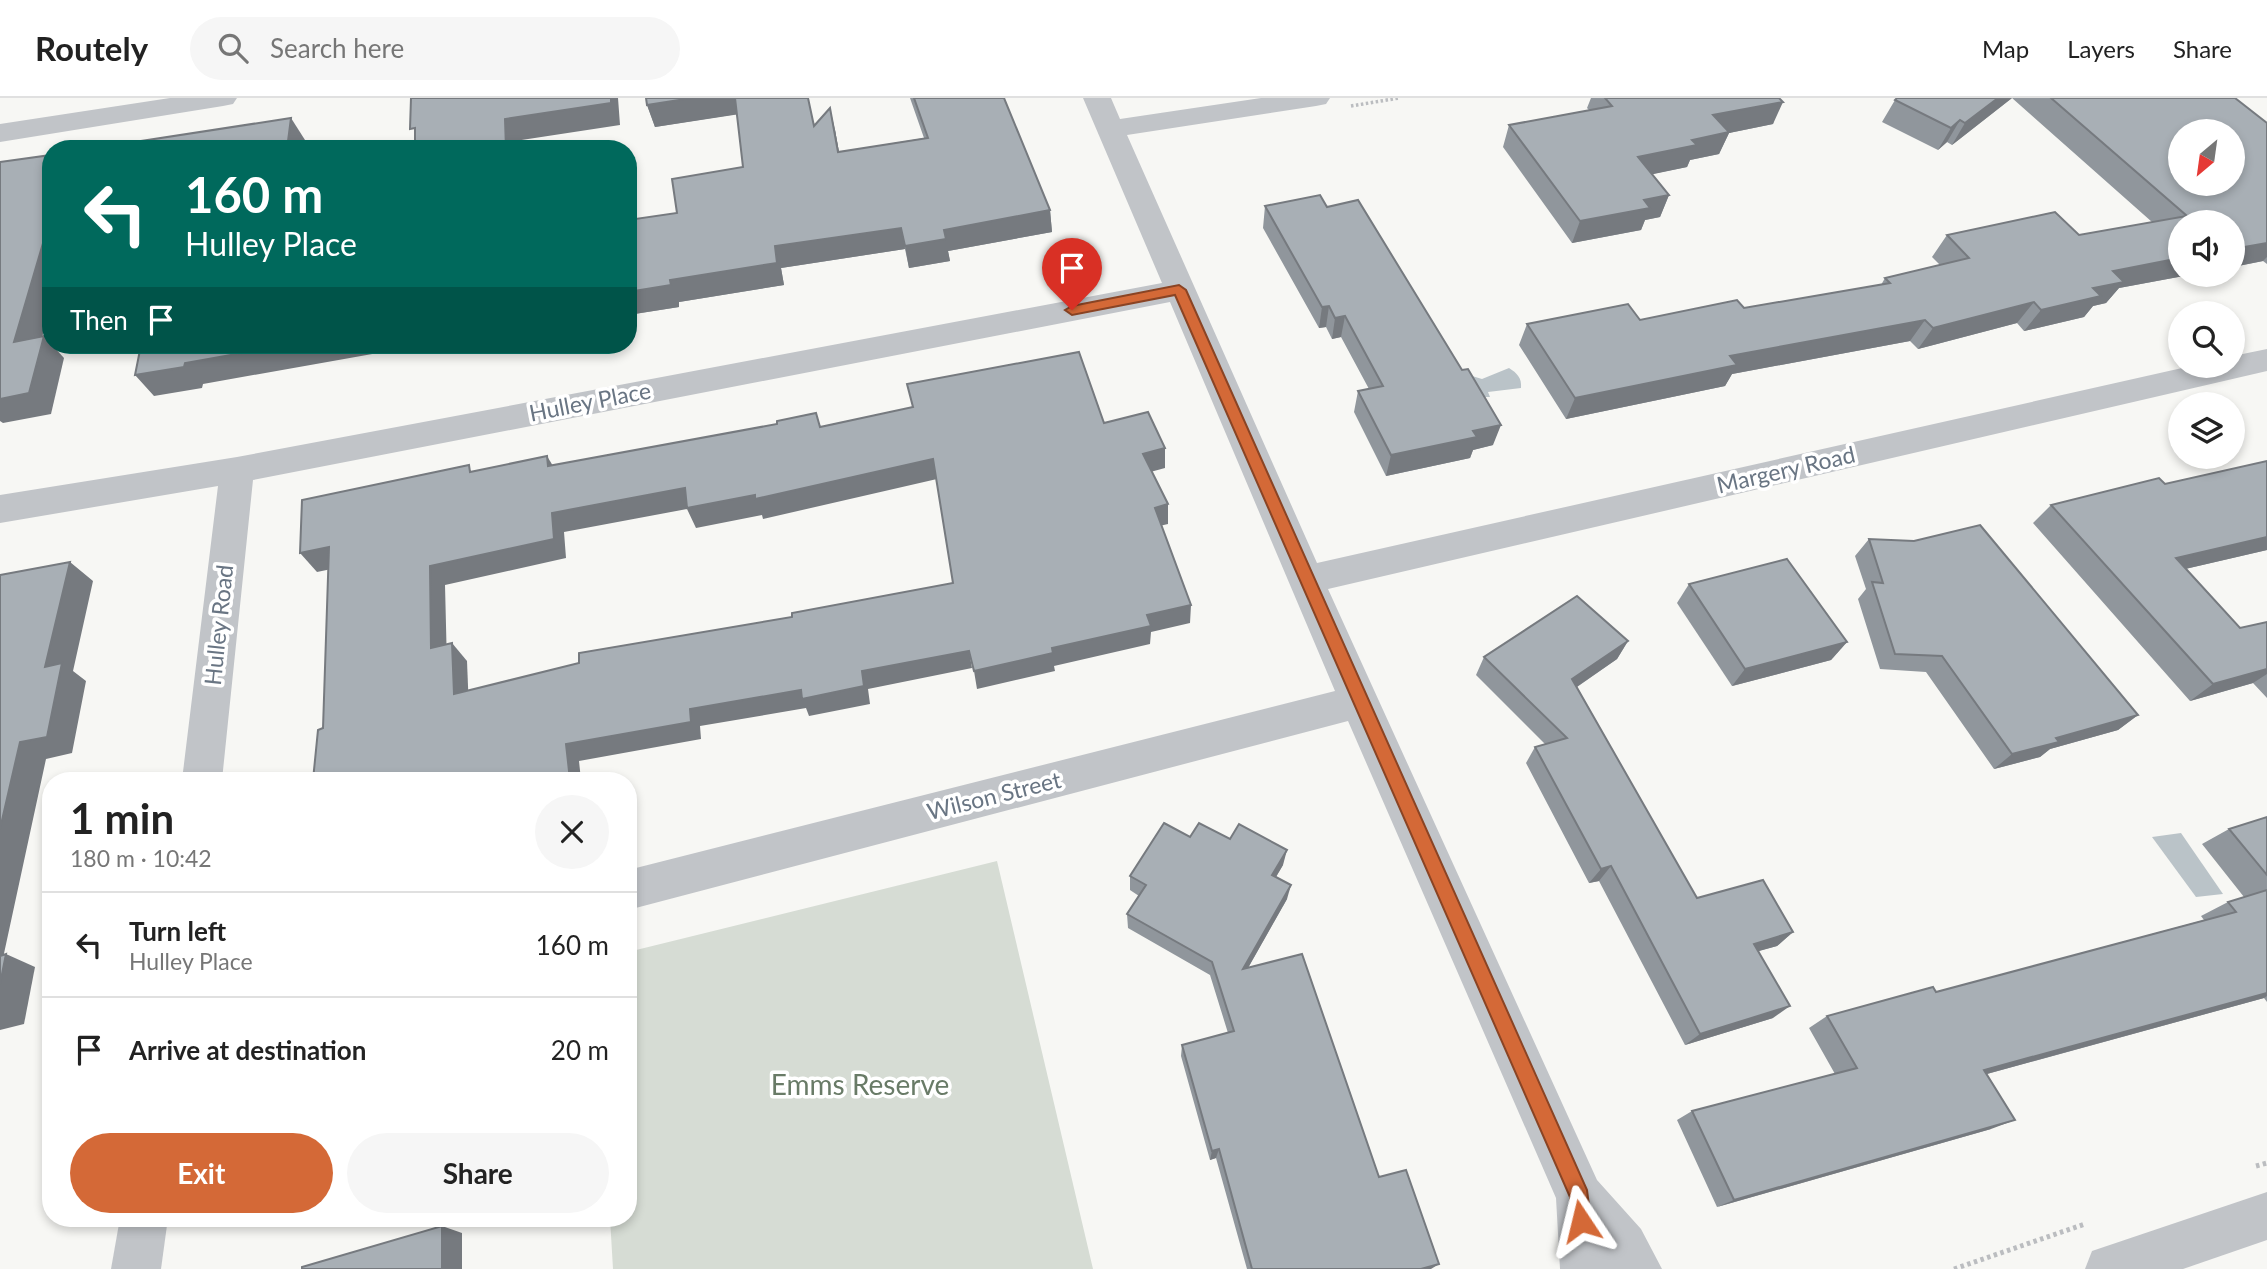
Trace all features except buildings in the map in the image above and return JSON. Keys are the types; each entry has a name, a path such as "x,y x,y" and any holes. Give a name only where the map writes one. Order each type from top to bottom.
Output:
{"street":[{"path":"0,133 223,98"},
{"path":"1316,98 1104,114 1305,580 1580,1197 1624,1246 1637,1269"},
{"name":"Hulley Place","path":"0,509 237,470 1179,290"},
{"name":"Margery Road","path":"1305,580 2267,360"},
{"name":"Hulley Road","path":"203,772 237,470"},
{"name":"Wilson Street","path":"637,888 1359,702"},
{"path":"1580,1197 1585,1269"},
{"path":"2110,1269 2267,1216"},
{"path":"136,1269 143,1227"}],"path":[{"path":"1344,107 1399,98"}],"green space":[{"name":"Emms Reserve","path":"997,861 1093,1269 613,1269 611,1227 637,1227 637,950"}],"shaded area":[{"path":"1509,368 1521,381 1521,388 1488,392 1490,397 1475,397 1472,376 1482,379"},
{"path":"2181,833 2223,894 2196,897 2152,837"}],"route":[{"path":"1072,310 1179,290 1580,1197 1581,1221"}]}
